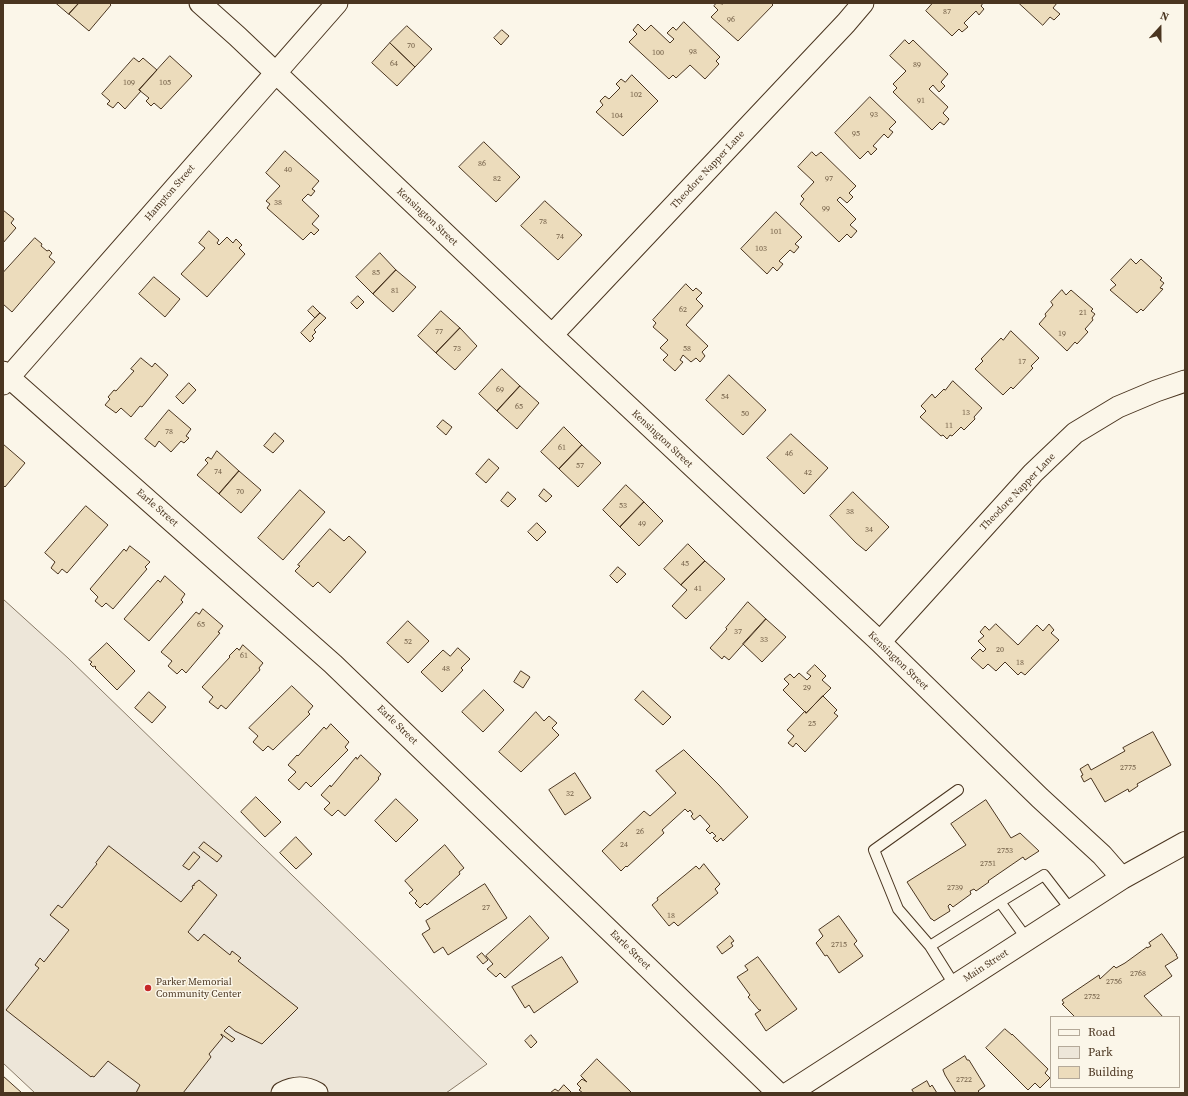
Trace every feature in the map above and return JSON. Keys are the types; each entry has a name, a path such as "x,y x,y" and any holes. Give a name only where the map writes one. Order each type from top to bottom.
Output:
{"main road":[{"name":"Main Street","path":"789,1093 1071,910 1122,878 1185,843"}],"street":[{"name":"Kensington Street","path":"200,3 880,642 1040,798 1102,855 1122,878"},
{"name":"Hampton Street","path":"5,378 337,3"},
{"name":"Theodore Napper Lane","path":"552,335 841,29 863,3"},
{"name":"Earle Street","path":"5,378 333,664 778,1093"},
{"name":"Theodore Napper Lane","path":"880,642 1033,474 1075,433 1118,407 1185,380"},
{"path":"282,1093 290,1089 300,1087 310,1089 317,1093"}],"lane":[{"path":"955,986 930,946 898,909 874,850 958,790"},
{"path":"930,946 1044,874 1071,910"},
{"path":"1000,902 1027,939"}],"green space":[{"path":"3,599 68,658 487,1064 446,1093 35,1093 3,1063"}],"building":[{"path":"56,3 79,3 69,14"},
{"path":"79,3 109,3 111,5 89,31 69,14"},
{"path":"717,3 771,3 773,5 738,41 711,17 718,10 714,6"},
{"path":"933,3 983,3 981,6 984,9 979,15 976,11 964,23 968,27 962,32 959,29 952,36 926,11"},
{"path":"1019,3 1057,3 1053,8 1060,14 1054,20 1050,17 1043,25"},
{"path":"684,22 720,57 716,61 719,64 705,79 690,65 676,78 673,75 669,79 629,42 637,34 633,30 638,24 645,31 651,25 670,43 674,39 667,33 673,27 676,30"},
{"path":"407,26 432,49 415,67 390,43"},
{"path":"502,30 509,36 501,45 494,38"},
{"path":"905,40 909,44 913,40 948,74 941,82 945,86 939,92 933,85 929,89 948,107 943,113 949,119 944,125 940,122 932,130 893,92 897,88 893,84 906,71 890,56"},
{"path":"390,43 415,67 397,86 372,63"},
{"path":"170,56 192,76 161,109 154,103 151,106 146,101 149,98 139,90"},
{"path":"134,58 139,62 143,58 157,70 139,90 141,91 125,109 118,102 113,108 107,104 110,101 102,94"},
{"path":"632,75 658,101 623,136 596,112 603,105 600,101 605,96 609,99 620,88 616,84 621,79 625,82"},
{"path":"870,97 896,122 889,129 893,132 888,138 884,134 873,146 877,149 871,155 868,151 860,159 835,133"},
{"path":"484,142 520,177 496,202 459,167"},
{"path":"285,151 319,181 312,189 315,191 311,196 308,194 302,200 319,216 312,224 319,230 314,235 311,232 303,240 267,208 270,204 266,201 280,186 266,173"},
{"path":"812,152 816,156 821,152 856,186 849,193 853,197 847,203 840,197 837,200 856,219 850,225 857,231 851,238 847,234 839,242 800,204 804,199 801,196 814,182 798,167"},
{"path":"545,201 582,235 558,260 521,226"},
{"path":"3,210 14,219 11,223 16,228 3,243"},
{"path":"776,212 802,237 795,244 799,247 794,253 790,250 779,261 783,264 777,271 773,267 767,274 741,249"},
{"path":"209,231 219,240 217,243 219,245 227,237 233,243 236,239 242,245 239,248 245,254 207,297 181,274 205,248 199,243"},
{"path":"35,238 42,244 41,246 52,253 49,257 55,262 12,312 3,304 3,273"},
{"path":"380,253 396,270 373,294 356,277"},
{"path":"1131,259 1136,264 1141,259 1162,278 1160,280 1164,283 1160,288 1163,289 1143,311 1141,309 1137,313 1110,290 1116,285 1111,280"},
{"path":"396,270 416,287 393,312 373,294"},
{"path":"154,277 180,299 165,317 139,294"},
{"path":"686,284 693,291 696,288 702,293 696,299 703,306 686,325 708,346 702,352 705,356 700,362 696,358 691,362 683,355 680,360 683,362 675,371 663,360 668,355 660,348 668,340 653,327 656,323 653,320"},
{"path":"1062,290 1066,295 1071,290 1093,309 1091,311 1095,314 1092,318 1093,320 1085,329 1088,332 1077,344 1075,342 1067,351 1039,324 1053,305 1051,302"},
{"path":"358,296 364,302 357,309 351,303"},
{"path":"313,306 320,313 315,318 308,311"},
{"path":"441,311 460,328 436,353 418,336"},
{"path":"320,313 326,318 314,330 316,332 312,336 314,338 310,342 301,333"},
{"path":"460,328 477,346 455,370 436,353"},
{"path":"1011,331 1039,358 1031,366 1033,368 1013,389 1011,387 1003,395 975,369 983,361 981,359 1001,338 1003,340"},
{"path":"141,358 152,367 155,363 168,375 142,407 140,406 131,417 121,408 116,413 105,405 110,399 108,397 114,390 116,391 134,371 131,369"},
{"path":"502,369 520,386 497,411 479,394"},
{"path":"729,375 766,410 743,435 706,400"},
{"path":"953,381 982,408 974,417 975,419 964,430 961,427 947,439 943,435 941,436 920,417 926,411 921,406 932,394 935,398"},
{"path":"189,383 196,390 183,404 176,397"},
{"path":"520,386 539,403 517,429 497,411"},
{"path":"169,410 191,429 186,436 189,438 184,443 181,441 171,452 159,441 155,447 145,439"},
{"path":"443,420 452,427 446,435 437,427"},
{"path":"564,427 582,445 559,469 541,452"},
{"path":"275,433 284,441 273,453 264,446"},
{"path":"791,434 828,468 804,494 767,458"},
{"path":"3,444 25,463 5,487 3,485"},
{"path":"582,445 601,463 578,487 559,469"},
{"path":"217,451 239,471 219,494 197,475 208,463 205,460 208,457 211,459"},
{"path":"489,459 499,468 486,483 476,474"},
{"path":"239,471 261,490 241,513 219,494"},
{"path":"626,485 644,502 620,527 603,510"},
{"path":"544,489 552,496 546,502 539,496"},
{"path":"300,490 325,512 283,560 258,538"},
{"path":"508,492 516,499 508,507 501,501"},
{"path":"853,492 889,527 866,551 856,543 830,516"},
{"path":"644,502 663,521 639,546 620,527"},
{"path":"86,506 108,525 67,573 62,569 58,574 51,568 55,562 45,553"},
{"path":"537,523 546,532 537,541 528,532"},
{"path":"330,529 344,541 349,536 366,552 330,593 318,582 313,587 295,571 300,566 298,565"},
{"path":"688,544 705,561 681,585 664,569"},
{"path":"130,546 150,562 145,567 147,569 113,609 106,603 102,607 95,601 98,597 90,589 124,549 126,551"},
{"path":"705,561 725,579 686,619 672,606 687,590 681,585"},
{"path":"618,567 626,574 617,583 610,576"},
{"path":"165,576 185,594 181,600 183,602 149,641 124,619 158,580 160,582"},
{"path":"748,602 766,619 729,660 724,656 722,659 710,648"},
{"path":"203,609 223,626 218,632 220,633 186,673 182,669 177,674 168,666 172,661 161,652 196,612 199,614"},
{"path":"766,619 786,637 762,662 743,644"},
{"path":"408,621 429,641 408,663 387,643"},
{"path":"996,624 1018,645 1037,625 1043,631 1049,624 1054,630 1051,633 1059,640 1025,675 1021,672 1018,675 1005,662 996,671 988,664 983,669 971,658 980,649 983,652 986,649 978,641 984,636 980,632 985,626 989,630"},
{"path":"107,643 135,671 117,690 95,668 95,666 93,667 90,664 92,662 89,660"},
{"path":"243,645 263,663 259,668 260,670 226,709 221,705 218,709 209,702 213,697 202,687 230,657 229,656 237,648 239,650"},
{"path":"458,648 470,659 461,668 463,670 442,692 421,672 443,650 450,656"},
{"path":"815,665 826,676 822,680 831,688 806,713 783,690 789,684 784,679 790,674 794,678 799,673 807,680 811,676 807,673"},
{"path":"521,671 530,677 523,688 514,682"},
{"path":"292,686 313,706 308,712 310,714 273,750 268,746 263,751 253,742 258,736 249,728"},
{"path":"484,690 504,710 483,732 462,712"},
{"path":"643,691 671,717 663,725 635,700"},
{"path":"149,692 166,707 152,723 135,708"},
{"path":"823,696 837,710 834,713 838,716 805,752 796,743 793,747 788,743 794,736 787,730 805,711 806,713"},
{"path":"536,712 544,721 549,716 557,723 552,728 559,735 521,772 499,752"},
{"path":"331,724 349,742 345,747 348,750 311,787 306,782 299,790 288,780 296,772 288,765 324,727 326,729"},
{"path":"1153,732 1171,765 1137,784 1138,786 1129,792 1128,789 1105,802 1091,778 1084,782 1080,769 1088,764 1091,770 1125,751 1123,748"},
{"path":"684,750 748,817 723,841 721,838 717,842 713,838 716,836 712,832 710,834 706,830 710,826 700,815 694,820 691,816 693,814 690,810 688,812 685,809 662,830 664,833 621,871 602,851 644,811 650,816 676,793 656,771"},
{"path":"361,755 381,774 378,778 379,779 345,816 338,810 332,816 324,809 330,803 321,795 330,785 331,787 356,757 357,759"},
{"path":"575,773 591,798 565,815 549,790"},
{"path":"256,797 281,822 265,837 241,812"},
{"path":"396,799 418,820 396,842 375,821"},
{"path":"986,800 1011,838 1020,833 1039,851 1025,860 1023,857 976,891 974,889 970,891 971,894 953,907 950,904 948,906 950,911 934,921 931,919 907,882 966,845 951,824"},
{"path":"296,837 312,854 296,869 280,853"},
{"path":"204,842 222,856 217,862 199,848"},
{"path":"445,845 464,868 459,872 460,874 427,905 425,903 420,908 415,903 417,901 409,893 413,890 405,881"},
{"name":"Parker Memorial Community Center","path":"109,846 181,902 193,888 193,885 194,886 194,884 199,880 217,895 188,932 198,941 204,934 230,955 232,951 241,958 238,961 298,1008 262,1044 235,1031 229,1026 224,1031 235,1039 232,1042 221,1034 223,1037 209,1054 211,1057 183,1093 136,1093 140,1085 108,1061 94,1077 91,1077 6,1010 39,968 35,965 40,958 44,962 69,930 50,915 58,905 62,908 97,864 96,863"},
{"path":"194,852 200,857 189,870 183,866"},
{"path":"704,864 720,884 715,889 718,893 678,926 674,922 669,926 652,905 658,900 657,898 696,866 699,869"},
{"path":"485,884 507,918 448,955 443,947 434,953 422,934 430,929 426,921"},
{"path":"530,916 549,938 505,978 500,973 496,977 487,969 493,964 486,956"},
{"path":"839,916 857,941 854,944 863,956 839,973 827,955 825,956 816,943 823,936 819,930"},
{"path":"1162,934 1178,958 1165,966 1172,976 1144,996 1162,1016 1074,1016 1062,1004 1064,1003 1062,1000 1099,975 1100,979 1114,966 1116,968 1147,947 1151,946 1149,943"},
{"path":"730,936 734,941 731,943 733,946 722,954 717,947"},
{"path":"482,953 488,960 483,964 477,957"},
{"path":"562,957 578,982 534,1013 529,1005 525,1008 512,987"},
{"path":"758,957 797,1009 766,1031 755,1014 761,1010 759,1010 748,997 750,995 737,977 748,970 745,966"},
{"path":"1005,1029 1048,1069 1045,1073 1050,1078 1040,1088 1035,1083 1028,1090 986,1048"},
{"path":"531,1035 537,1042 531,1048 525,1041"},
{"path":"965,1056 985,1086 978,1091 980,1093 956,1093 945,1075 943,1070"},
{"path":"597,1059 632,1093 583,1093 579,1090 581,1088 577,1084 582,1079 587,1082 581,1076"},
{"path":"3,1076 22,1093 3,1093"},
{"path":"927,1081 930,1087 932,1085 937,1093 914,1093 912,1090"},
{"path":"564,1085 572,1093 550,1093 555,1089 558,1091"}],"place":[{"name":"Parker Memorial Community Center","path":"148,988"}]}
